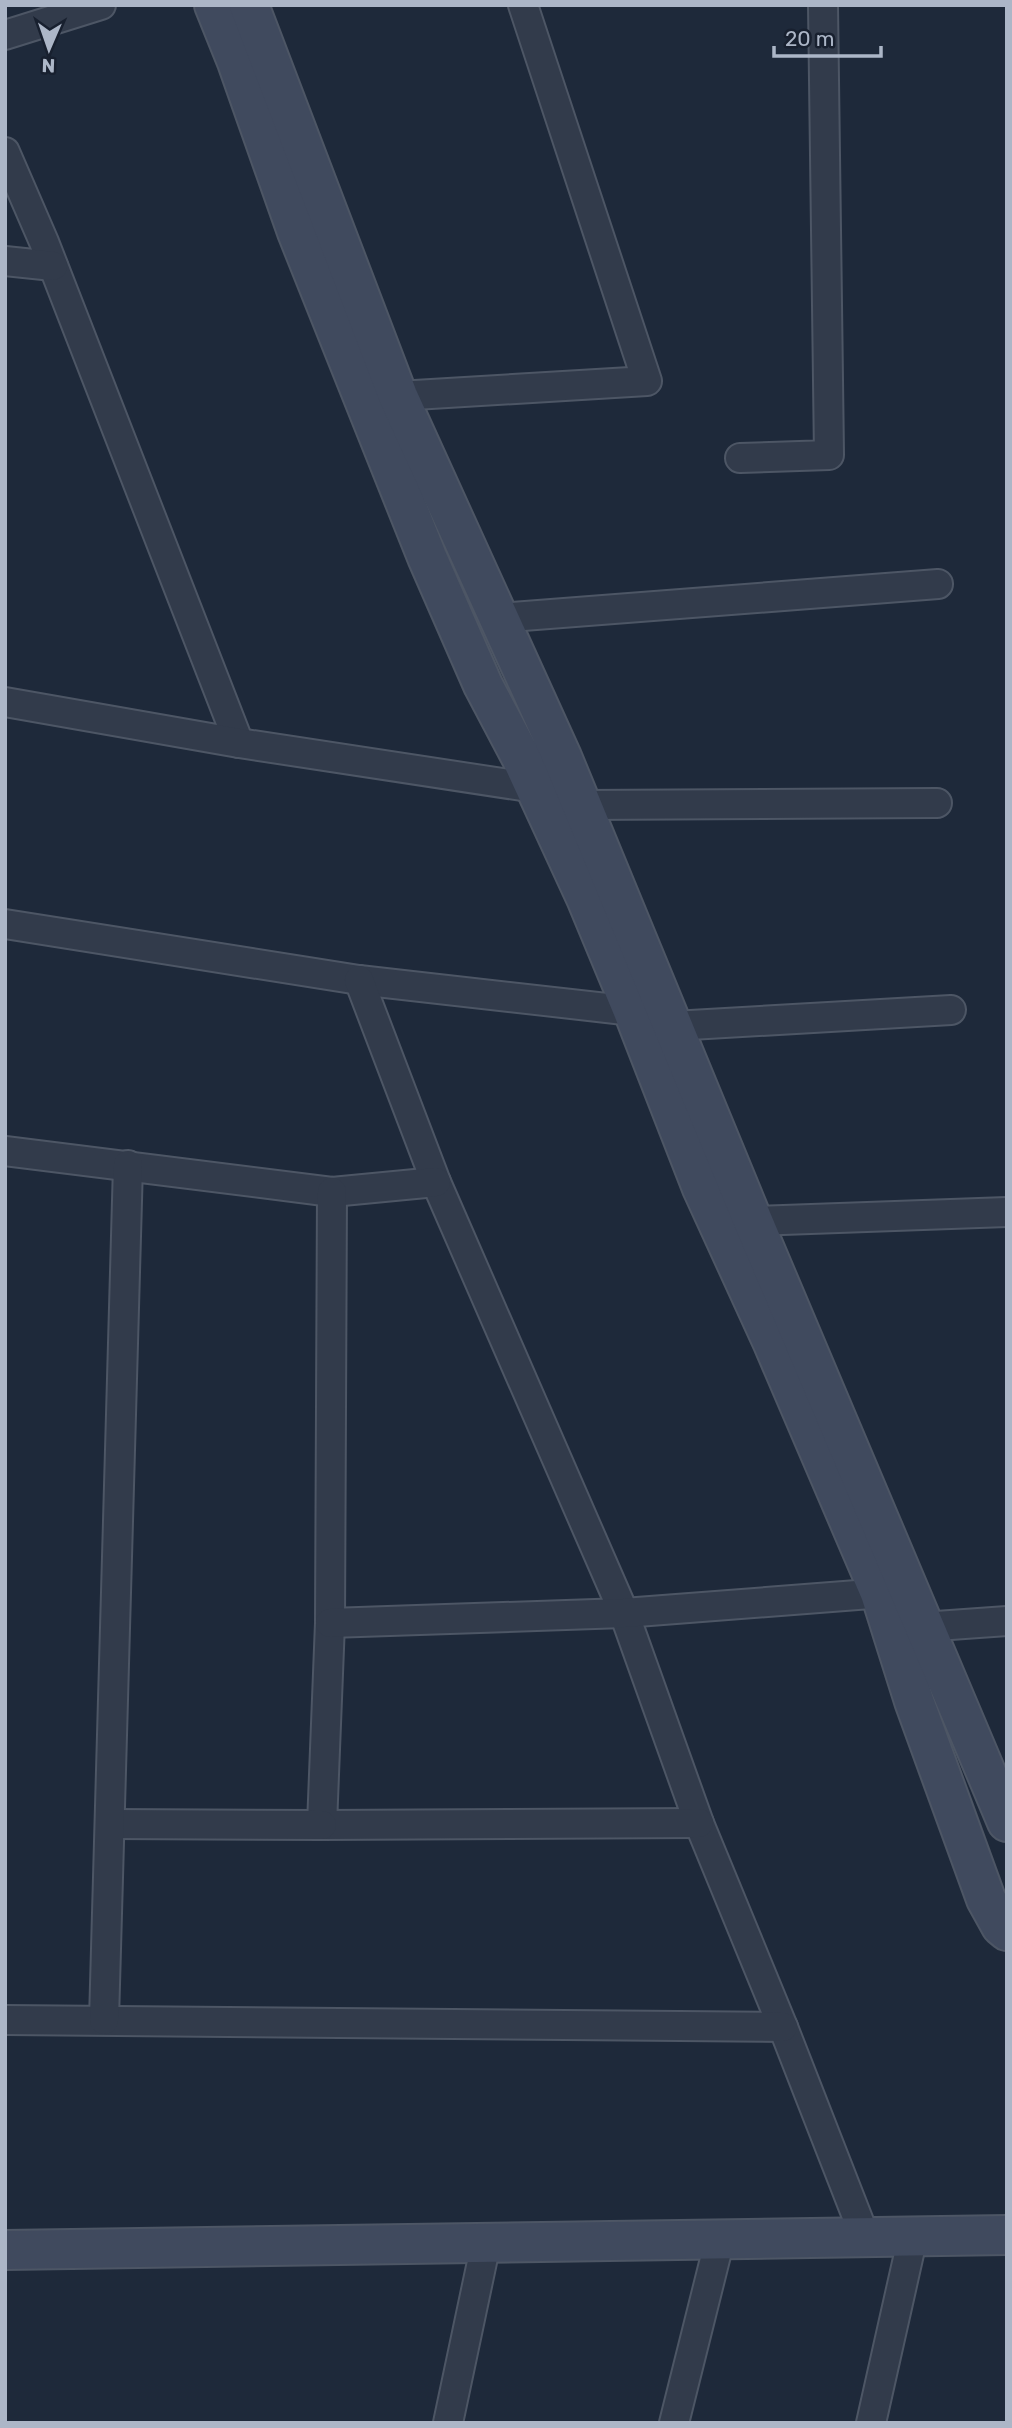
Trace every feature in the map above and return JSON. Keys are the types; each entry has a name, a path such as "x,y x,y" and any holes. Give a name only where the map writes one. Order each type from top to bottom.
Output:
{"street":[{"path":"5,35 101,5"},
{"path":"214,5 297,232 362,399 483,685 521,757 586,898 633,1011 754,1221 909,1628 1007,1823 964,1837"},
{"path":"249,5 398,396 582,805 673,1026 702,1188 772,1341 895,1592"},
{"path":"398,396 647,381 523,5"},
{"path":"740,458 829,455 823,5"},
{"path":"5,152 53,266 239,743"},
{"path":"5,261 53,266"},
{"path":"499,618 938,583"},
{"path":"5,702 239,743 535,788"},
{"path":"582,805 937,803"},
{"path":"5,924 359,980 633,1011"},
{"path":"359,980 436,1182 624,1613 699,1824 783,2027 865,2237"},
{"path":"673,1026 951,1010"},
{"path":"5,1151 332,1192 436,1182"},
{"path":"104,2020 128,1165"},
{"path":"322,1825 330,1623 332,1192"},
{"path":"754,1221 1007,1212"},
{"path":"330,1623 624,1613 895,1592"},
{"path":"909,1628 1007,1621"},
{"path":"909,1628 914,1701 986,1899 1001,1926 1007,1931"},
{"path":"111,1824 699,1824"},
{"path":"5,2020 783,2027"},
{"path":"5,2250 1007,2235"},
{"path":"871,2423 913,2236"},
{"path":"674,2423 720,2239"},
{"path":"448,2423 486,2243"}]}
